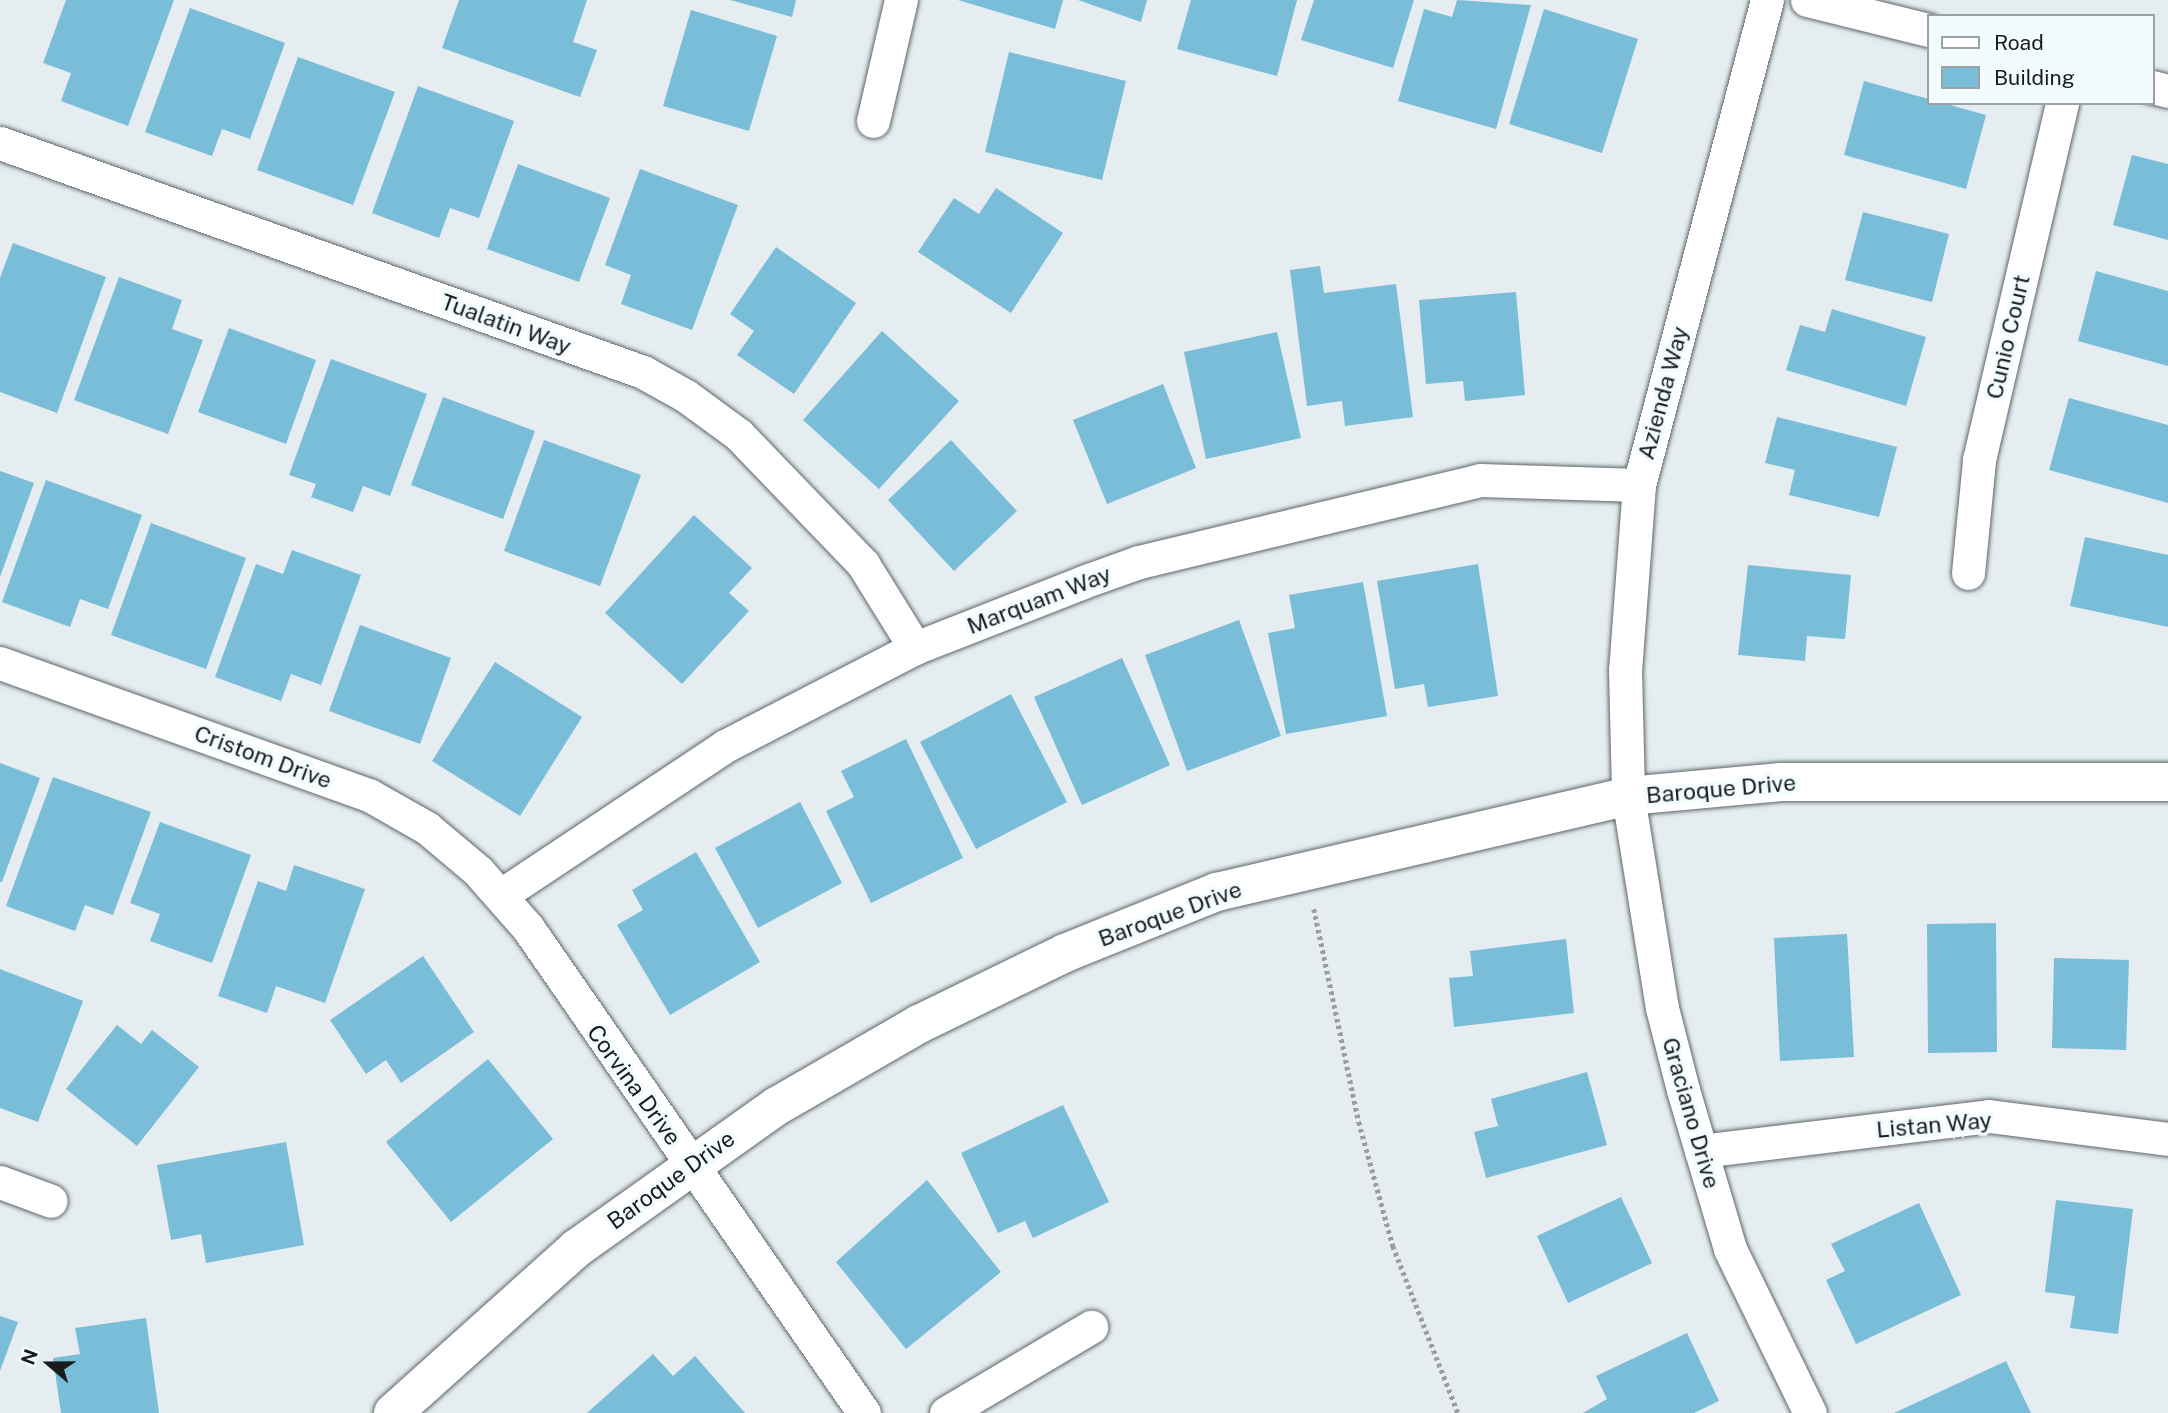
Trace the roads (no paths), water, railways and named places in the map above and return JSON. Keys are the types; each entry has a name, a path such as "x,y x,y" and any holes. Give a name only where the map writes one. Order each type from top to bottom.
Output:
{"street":[{"path":"873,121 901,0"},
{"name":"Azienda Way","path":"1629,796 1628,574 1639,485 1767,0"},
{"path":"1807,0 1926,30"},
{"name":"Cunio Court","path":"1968,573 1979,460 2062,105"},
{"name":"Tualatin Way","path":"0,143 643,372 686,396 739,435 863,564 915,648"},
{"name":"Marquam Way","path":"501,895 725,746 915,648 1139,562 1383,500 1480,480 1639,485"},
{"name":"Cristom Drive","path":"0,663 369,795 427,828 501,895"},
{"name":"Baroque Drive","path":"393,1413 577,1248 690,1163 919,1024 1065,953 1217,892 1629,796 1781,782 2168,782"},
{"name":"Graciano Drive","path":"1629,796 1662,1008 1701,1151 1730,1249 1810,1413"},
{"name":"Corvina Drive","path":"501,895 864,1413"},
{"name":"Listan Way","path":"1701,1151 1989,1116 2168,1139"},
{"path":"0,1182 51,1201"},
{"path":"946,1413 1091,1327"}]}
